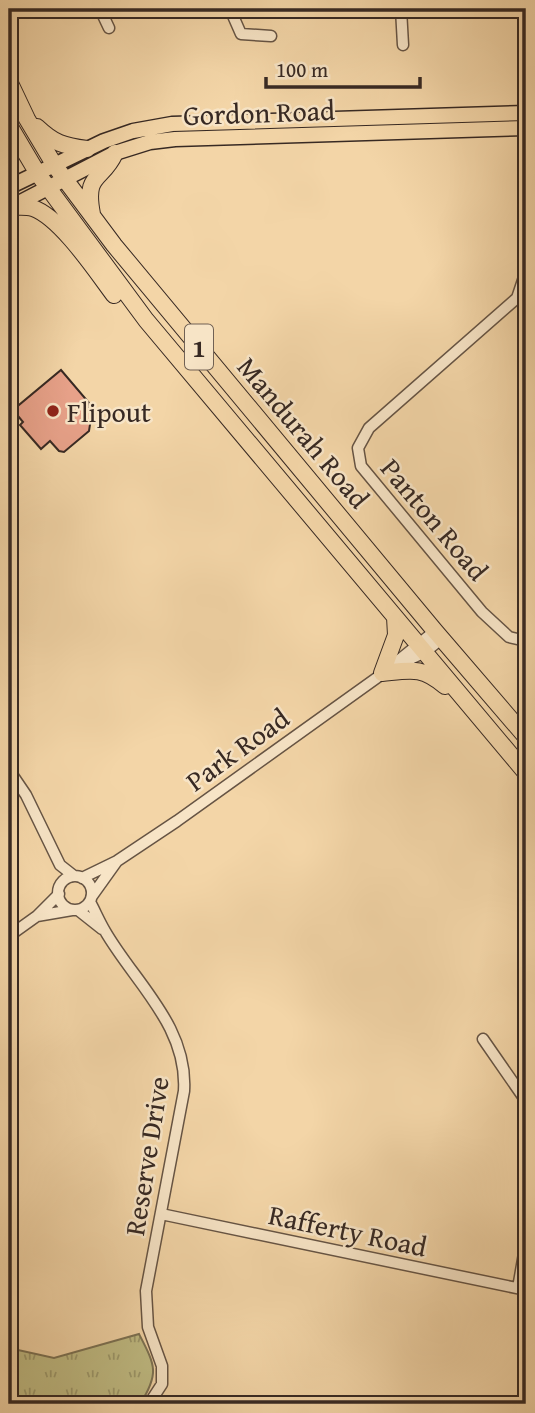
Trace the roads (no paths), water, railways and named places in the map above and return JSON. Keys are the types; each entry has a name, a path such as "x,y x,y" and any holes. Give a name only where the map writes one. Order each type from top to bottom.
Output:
{"highway":[{"name":"Mandurah Road","path":"9,81 27,119 55,166 93,217 438,635 526,737"},
{"path":"27,119 50,140 64,146 87,149"},
{"name":"Mandurah Road","path":"9,125 38,174 146,320 526,773"},
{"path":"93,217 90,186 98,173 110,165 115,153"},
{"path":"10,208 32,207 52,221 66,234 119,301 146,320"},
{"path":"396,617 396,635 382,673 419,669 432,675 470,706"}],"main road":[{"name":"Gordon Road","path":"9,187 87,149 144,128 198,122 526,113"},
{"path":"323,118 324,134"},
{"path":"253,120 254,136"},
{"name":"Gordon Road","path":"10,208 115,153 163,140 526,128"}],"street":[{"path":"100,9 109,28"},
{"path":"230,9 241,34 271,36"},
{"path":"401,9 403,45"},
{"name":"Panton Road","path":"526,259 526,271 517,298 369,428 358,448 361,466 482,612 509,637 526,641"},
{"name":"Park Road","path":"78,877 117,861 438,635"},
{"path":"9,770 26,794 60,865 59,891 63,904 75,910"},
{"name":"Park Road","path":"91,899 117,861"},
{"path":"37,916 75,910 91,899 90,885 60,865"},
{"path":"9,936 37,916 59,891 65,879 78,877"},
{"name":"Reserve Drive","path":"91,899 104,930 169,1023 178,1044 185,1073 184,1091 146,1292 148,1327 162,1366 162,1384 149,1404"},
{"name":"Reserve Drive","path":"75,910 104,930"},
{"path":"483,1039 526,1101"},
{"name":"Rafferty Road","path":"161,1214 522,1289"},
{"path":"522,1289 526,1242"}],"place":[{"name":"Flipout","path":"53,411"}]}
